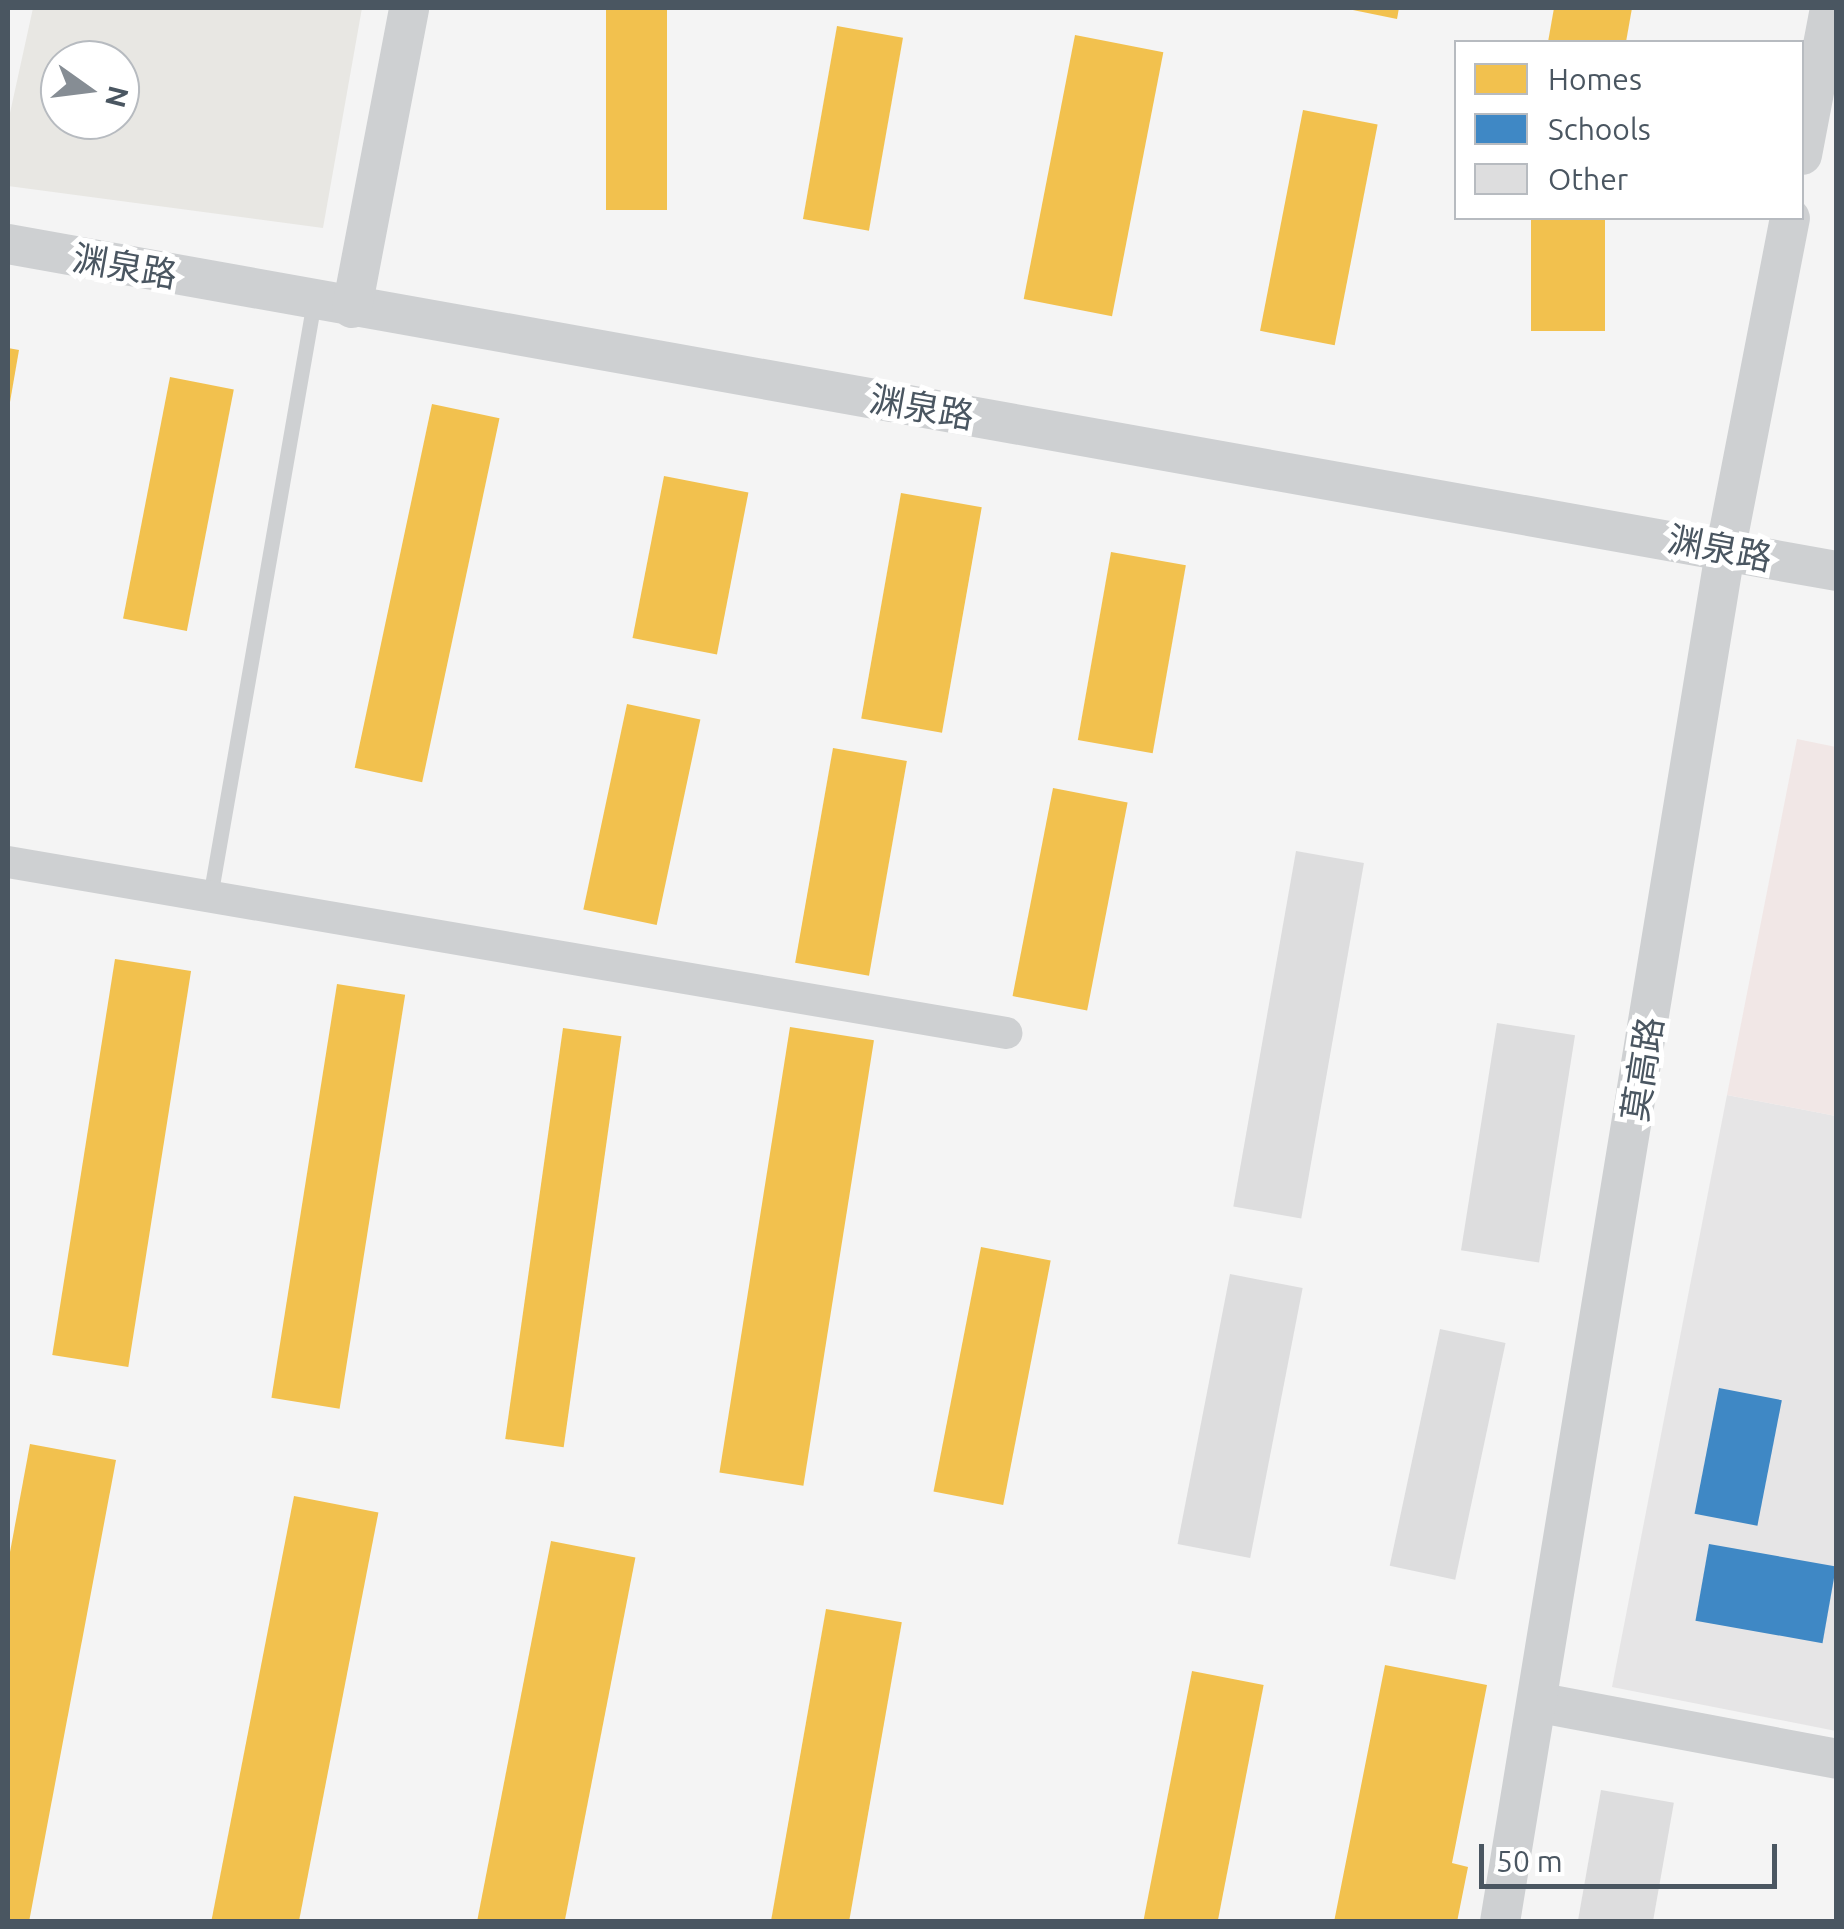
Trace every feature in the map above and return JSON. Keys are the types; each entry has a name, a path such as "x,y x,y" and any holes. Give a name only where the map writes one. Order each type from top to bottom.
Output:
{"street":[{"path":"333,304 409,8"},
{"path":"1804,145 1830,8"},
{"name":"莫高路","path":"1500,1922 1541,1703 1726,548 1790,220"},
{"name":"渊泉路","path":"8,244 1726,548 1836,572"},
{"path":"8,862 1006,1033"},
{"path":"1541,1703 1836,1759"}],"lane":[{"path":"210,897 333,304"}],"shaded area":[{"path":"33,8 362,8 323,228 8,186 8,122"},
{"path":"1797,739 1836,747 1836,1116 1727,1095"},
{"path":"1727,1095 1836,1116 1836,1731 1612,1687"}],"building: Homes":[{"path":"606,8 667,8 667,210 606,210"},
{"path":"1343,8 1399,8 1397,19"},
{"path":"1554,8 1632,8 1626,40 1548,40"},
{"path":"837,26 903,38 869,231 803,219"},
{"path":"1075,35 1163,52 1112,316 1024,299"},
{"path":"1303,110 1378,125 1335,345 1260,331"},
{"path":"1531,220 1605,220 1605,331 1531,331"},
{"path":"8,348 19,350 10,402 8,402"},
{"path":"170,377 234,389 187,631 123,618"},
{"path":"432,404 499,418 422,782 355,768"},
{"path":"664,476 748,492 717,654 633,638"},
{"path":"901,493 982,507 942,733 861,719"},
{"path":"1111,552 1186,565 1153,753 1078,740"},
{"path":"627,704 700,720 657,925 583,909"},
{"path":"833,748 907,761 869,976 795,963"},
{"path":"1053,788 1128,803 1087,1011 1013,996"},
{"path":"115,959 191,971 128,1367 52,1355"},
{"path":"337,984 405,995 340,1409 271,1398"},
{"path":"790,1027 874,1040 803,1486 719,1472"},
{"path":"563,1028 621,1036 564,1447 505,1439"},
{"path":"981,1247 1051,1261 1003,1505 933,1491"},
{"path":"30,1444 116,1460 29,1922 8,1922 8,1563"},
{"path":"294,1496 378,1512 299,1922 211,1921"},
{"path":"551,1541 635,1557 565,1922 477,1921"},
{"path":"826,1609 902,1622 849,1922 771,1922"},
{"path":"1385,1665 1487,1685 1452,1863 1468,1867 1457,1922 1334,1922"},
{"path":"1192,1671 1264,1685 1218,1922 1143,1921"}],"building: Schools":[{"path":"1719,1388 1782,1400 1757,1526 1695,1514"},
{"path":"1709,1544 1836,1566 1822,1643 1695,1621"}],"building: Other":[{"path":"1296,851 1364,863 1301,1218 1233,1207"},
{"path":"1497,1023 1575,1035 1539,1263 1461,1250"},
{"path":"1230,1274 1303,1288 1250,1558 1178,1544"},
{"path":"1440,1329 1506,1343 1455,1580 1390,1566"},
{"path":"1601,1790 1674,1803 1653,1922 1578,1922"}]}
